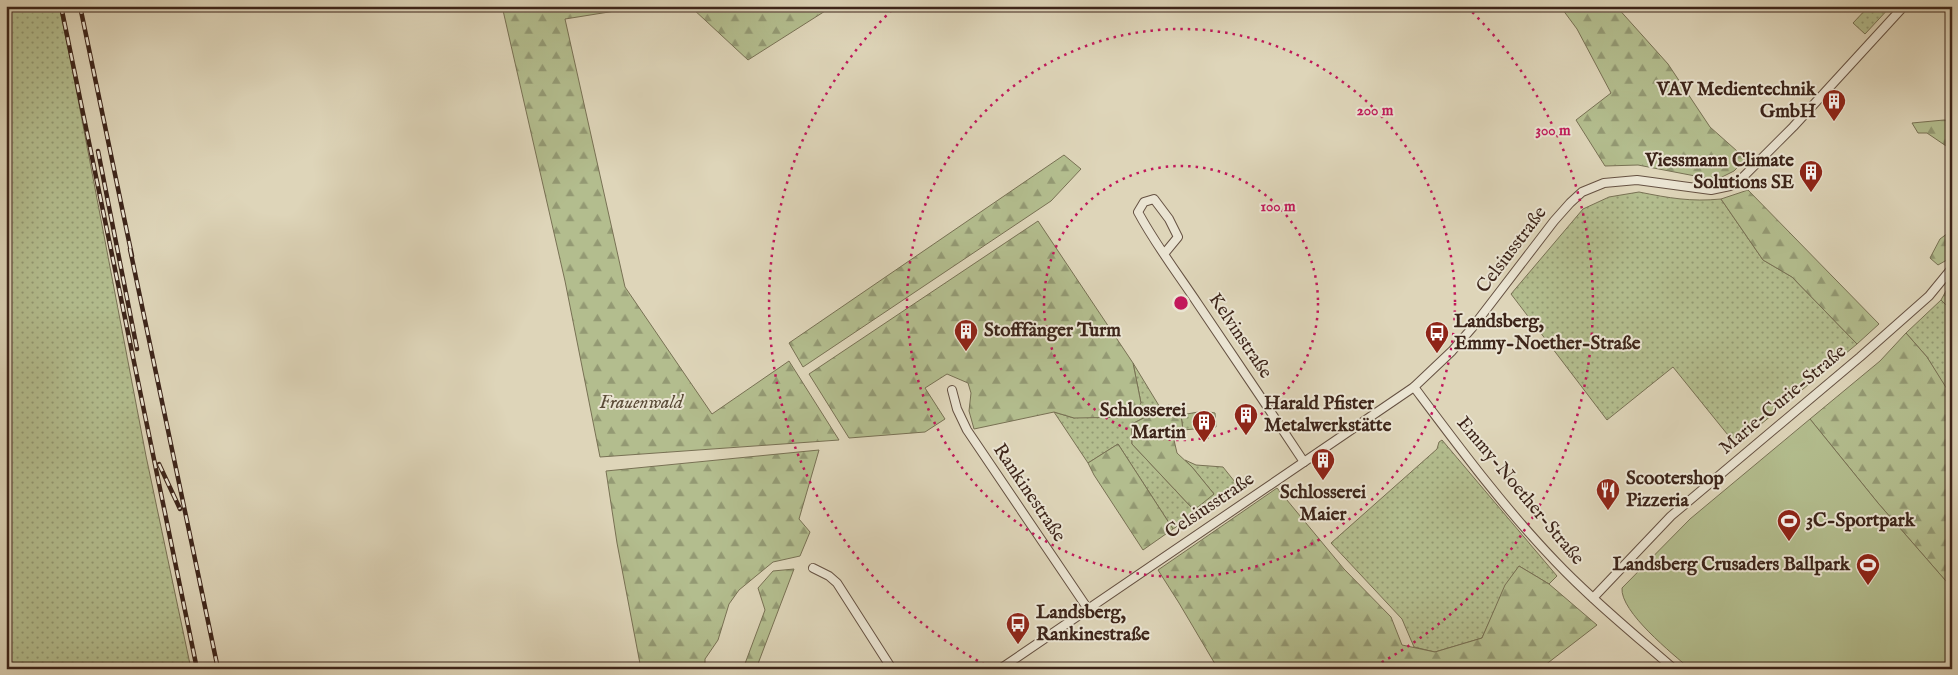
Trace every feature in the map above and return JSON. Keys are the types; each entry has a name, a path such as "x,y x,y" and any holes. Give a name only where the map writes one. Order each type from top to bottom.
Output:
{"street":[{"name":"Celsiusstraße","path":"1000,669 1414,388 1452,351 1472,328 1554,221 1582,192 1604,183 1637,180 1711,190 1730,186 1738,182 1793,127 1904,6"},
{"name":"Kelvinstraße","path":"1164,254 1178,237 1169,219 1154,199 1144,202 1138,212 1164,254 1304,462"},
{"name":"Marie-Curie-Straße","path":"1593,598 1671,516 1860,357 1929,296 1952,268"},
{"name":"Emmy-Noether-Straße","path":"1414,388 1505,504 1556,562 1593,598 1674,669"},
{"name":"Rankinestraße","path":"952,390 957,410 966,430 1088,609"},
{"path":"813,568 829,576 837,583 892,669"}],"green space":[{"path":"6,6 59,6 146,456 191,669 6,669"},
{"name":"Frauenwald","path":"502,6 833,6 748,60 692,8 634,8 565,19 625,287 712,414 789,361 839,440 600,457 565,281"},
{"path":"1560,6 1616,6 1668,64 1710,127 1746,159 1734,171 1716,180 1638,165 1605,166 1576,120 1611,93 1577,29"},
{"path":"1869,6 1891,6 1865,34 1853,23"},
{"path":"1952,121 1952,150 1927,133 1918,133 1912,123"},
{"path":"1064,155 1081,169 1051,201 803,367 789,343"},
{"path":"1748,190 1879,324 1857,344 1792,277 1763,260 1721,199"},
{"path":"1639,192 1680,199 1721,199 1763,260 1792,277 1857,344 1736,445 1673,367 1607,420 1511,294 1583,209 1609,197"},
{"path":"1038,221 1133,363 1141,403 1132,417 1074,418 1054,412 974,429 969,411 971,393 968,383 947,374 925,388 945,419 925,432 849,438 809,374"},
{"path":"1952,230 1952,257 1938,265 1930,258 1940,239"},
{"path":"1952,280 1952,311 1941,300"},
{"path":"1941,300 1952,311 1951,397 1927,357 1906,333"},
{"path":"1906,333 1927,357 1952,397 1952,588 1878,503 1810,419 1880,361"},
{"path":"1133,363 1161,409 1132,424 1132,444 1192,508 1214,494 1185,460 1196,465 1223,467 1239,487 1173,529 1118,444 1088,463 1054,412 1074,418 1141,403"},
{"path":"1169,405 1181,415 1183,430 1174,440 1177,453 1192,467 1214,494 1198,507 1192,508 1132,444 1132,424"},
{"path":"1204,411 1215,413 1216,427 1183,430 1181,415"},
{"name":"3C-Sportpark","path":"1810,419 1878,503 1952,588 1952,669 1690,669 1660,643 1629,609 1622,588 1690,519"},
{"path":"1442,440 1557,576 1549,584 1519,566 1506,585 1482,638 1435,652 1414,647 1402,619 1331,543 1437,449 1439,442"},
{"path":"1118,444 1173,529 1143,550 1088,463"},
{"path":"819,450 799,519 810,532 800,556 773,562 739,590 729,604 718,640 705,659 705,669 641,669 617,543 606,471"},
{"path":"1277,488 1344,569 1391,617 1402,645 1435,652 1482,638 1505,585 1519,566 1549,584 1597,625 1540,669 1218,669 1158,570"},
{"path":"794,569 756,669 743,669 765,610 758,588 773,571"}],"railway":[{"path":"61,6 197,669"},
{"path":"80,6 132,256"},
{"path":"98,151 137,349"},
{"path":"130,249 218,669"},
{"path":"159,464 180,509"}],"place":[{"name":"VAV Medientechnik GmbH","path":"1834,122"},
{"name":"Viessmann Climate Solutions SE","path":"1811,193"},
{"name":"Stofffänger Turm","path":"966,352"},
{"name":"Landsberg, Emmy-Noether-Straße","path":"1437,354"},
{"name":"Harald Pfister Metalwerkstätte","path":"1246,436"},
{"name":"Schlosserei Martin","path":"1204,443"},
{"name":"Schlosserei Maier","path":"1323,481"},
{"name":"Scootershop Pizzeria","path":"1608,511"},
{"name":"3C-Sportpark","path":"1789,542"},
{"name":"Landsberg Crusaders Ballpark","path":"1868,586"},
{"name":"Landsberg, Rankinestraße","path":"1018,645"}]}
